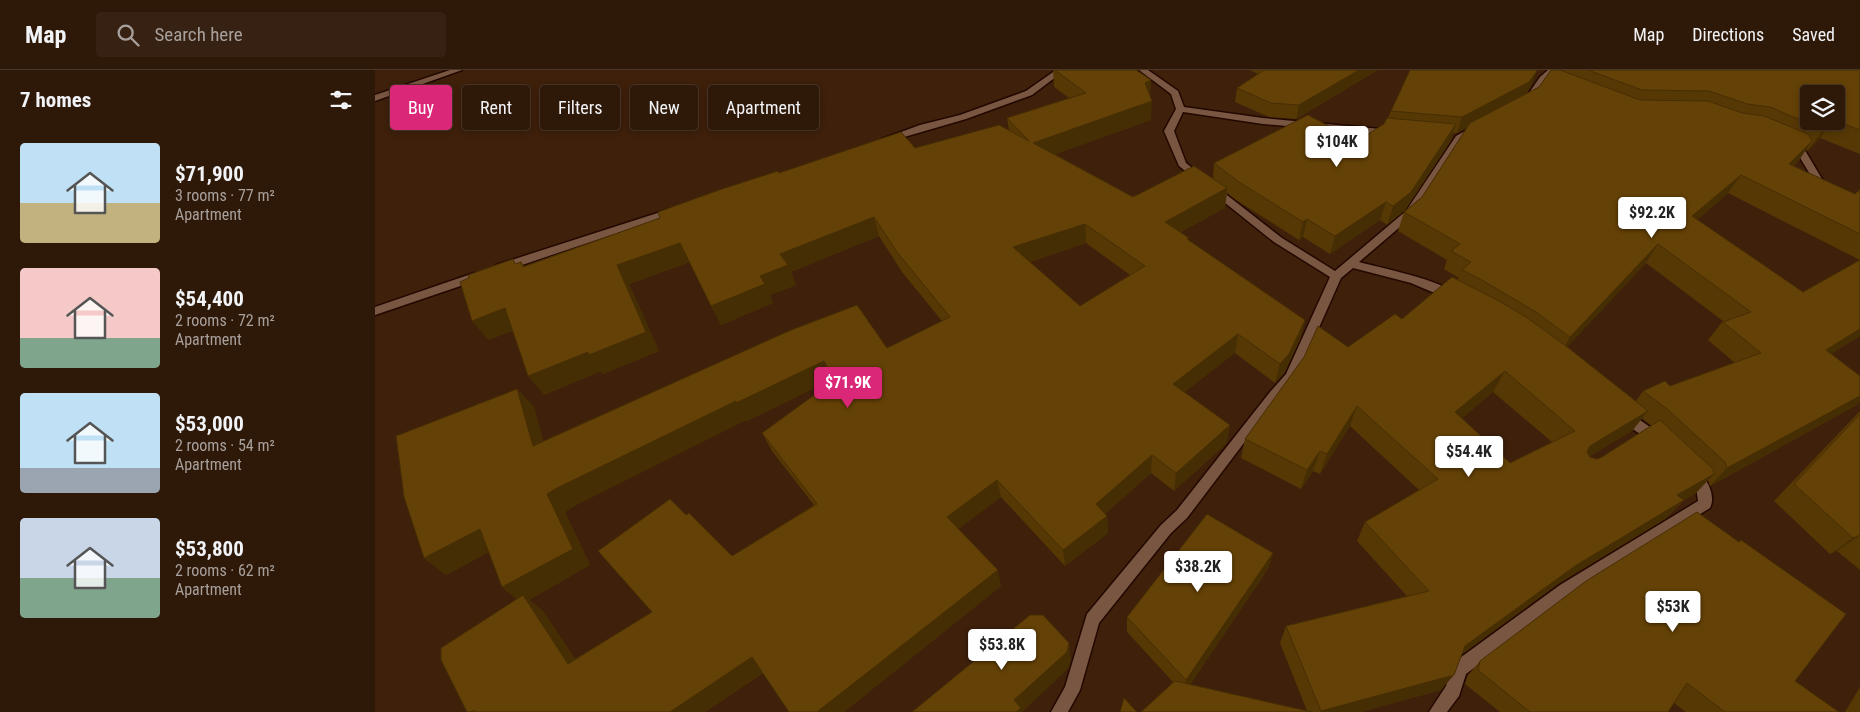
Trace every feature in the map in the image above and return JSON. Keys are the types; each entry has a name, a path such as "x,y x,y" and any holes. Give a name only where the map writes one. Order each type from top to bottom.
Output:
{"street":[{"path":"375,98 458,70"},
{"path":"877,142 923,127 963,117 1029,93 1061,70"},
{"path":"1143,70 1175,93 1180,109 1169,131 1181,164 1278,240 1336,276"},
{"path":"1519,106 1527,101 1550,77"},
{"path":"1180,109 1263,121 1400,133"},
{"path":"1059,712 1072,690 1092,620 1166,530 1182,514 1274,394 1291,377 1336,276 1410,213 1454,138 1484,124"},
{"path":"1781,141 1800,149 1828,198"},
{"path":"375,312 685,207"},
{"path":"1352,264 1440,289 1464,302"},
{"path":"1616,408 1649,435 1629,441"},
{"path":"1437,712 1453,690 1459,669 1565,590 1705,504 1702,485 1681,465"}],"building":[{"path":"1055,70 1136,70 1151,80 1145,83 1152,101 1033,143 1133,197 1194,166 1227,188 1165,222 1305,320 1289,354 1280,364 1238,334 1173,384 1230,425 1176,473 1152,455 1096,504 1107,516 1063,550 997,480 947,517 998,570 817,712 789,712 752,657 670,712 475,712 474,710 467,712 441,660 441,648 523,595 568,664 652,612 598,551 670,499 686,515 689,513 732,556 817,504 762,433 835,380 824,361 736,403 736,401 555,489 547,494 573,549 502,587 480,529 424,558 404,497 396,436 517,389 533,446 791,330 857,305 887,348 950,317 897,252 874,217 780,254 788,265 760,276 765,284 711,306 680,243 617,265 646,332 589,355 588,352 528,376 505,308 472,321 460,282 469,278 468,275 513,259 515,264 521,262 523,267 660,218 658,212 722,189 778,171 779,173 901,132 915,148 999,125 1029,141 1007,118 1086,93","holes":["1085,224 1145,266 1080,306 1013,247"]},
{"path":"1264,70 1359,70 1299,105 1271,103 1237,88"},
{"path":"1410,70 1537,71 1529,82 1462,117 1391,111"},
{"path":"1551,70 1560,70 1640,100 1708,101 1742,113 1764,116 1808,134 1812,141 1789,164 1855,194 1858,191 1860,192 1860,234 1741,175 1692,216 1803,292 1860,260 1860,329 1826,350 1860,376 1860,396 1727,468 1725,462 1666,408 1643,391 1665,381 1670,386 1761,353 1723,322 1751,312 1658,244 1570,337 1536,312 1462,270 1471,262 1451,251 1460,244 1404,212 1422,197 1470,123 1539,87"},
{"path":"1588,70 1860,70 1860,130 1845,124 1845,85 1800,85 1800,120 1770,107 1747,104 1709,91 1642,90"},
{"path":"1308,115 1357,141 1384,124 1387,118 1456,124 1411,192 1393,206 1386,202 1335,236 1307,219 1303,222 1239,182 1214,163"},
{"path":"1452,277 1526,317 1648,411 1590,446 1587,452 1590,457 1597,459 1602,457 1660,420 1713,469 1714,474 1677,495 1684,500 1575,566 1465,646 1454,675 1321,711 1286,626 1429,591 1365,522 1438,479 1357,406 1327,454 1320,451 1307,470 1245,439 1304,357 1318,326 1348,347 1395,314 1402,319","holes":["1505,371 1575,431 1510,463 1455,412"]},
{"path":"1860,414 1860,535 1853,538 1794,484"},
{"path":"1697,512 1739,542 1741,540 1846,614 1795,681 1839,712 1725,712 1687,683 1668,712 1530,712 1478,670 1480,661 1586,581"},
{"path":"1207,514 1273,553 1186,680 1127,617"},
{"path":"1030,615 1043,615 1069,643 1067,652 1014,700 1021,708 1016,712 912,712"},
{"path":"1175,681 1312,712 1141,712"},
{"path":"1124,698 1137,712 1120,712"}]}
